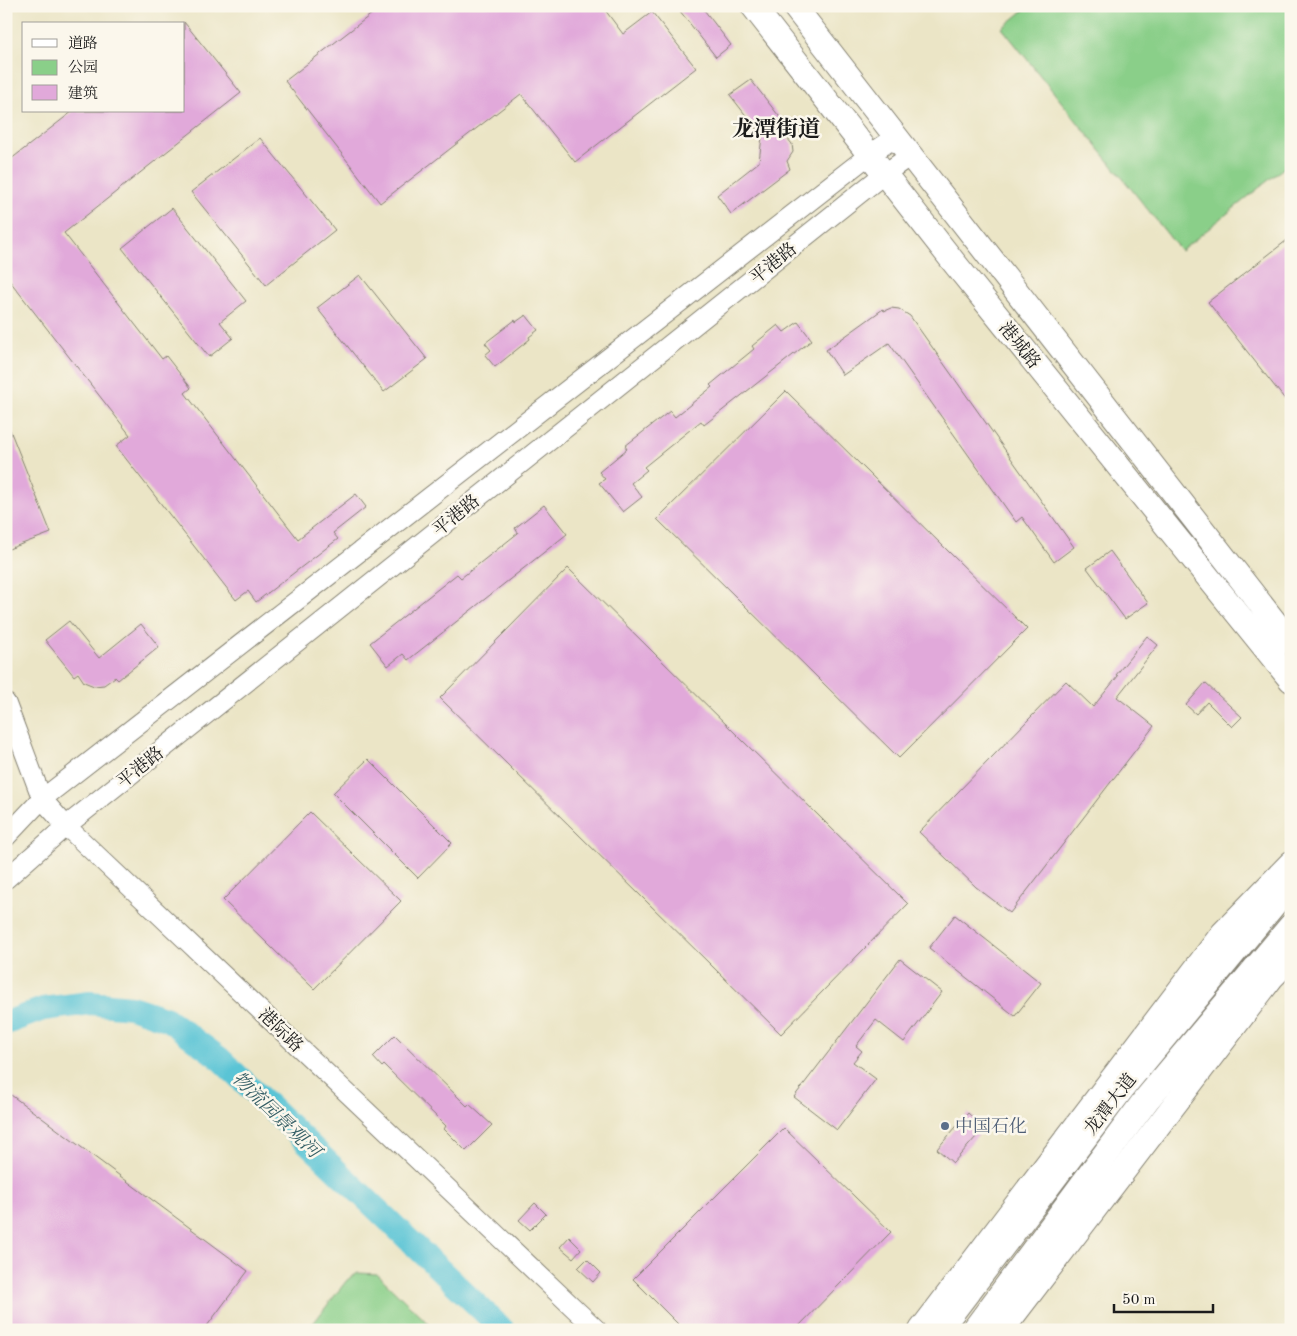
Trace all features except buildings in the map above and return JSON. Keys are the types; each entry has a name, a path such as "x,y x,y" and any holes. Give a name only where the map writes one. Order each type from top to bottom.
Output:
{"highway":[{"name":"龙潭大道","path":"938,1330 1127,1081 1279,897 1291,886"},
{"name":"龙潭大道","path":"975,1330 1146,1100 1291,927"}],"main road":[{"name":"港城路","path":"753,6 884,174 1291,680"},
{"path":"794,6 1291,643"},
{"path":"921,1330 1223,933 1291,863"},
{"path":"1002,1330 1272,977 1291,958"}],"street":[{"name":"平港路","path":"6,838 42,799 869,155 896,137"},
{"name":"平港路","path":"6,878 66,826 884,174 910,156"},
{"name":"港际路","path":"6,703 42,799 66,826 597,1330"}],"green space":[{"path":"1029,6 1291,6 1291,162 1181,251 1002,28"},
{"path":"358,1273 377,1274 435,1330 308,1330 347,1280"}],"waterway":[{"name":"物流园景观河","path":"6,1023 43,1009 90,1003 131,1007 167,1019 218,1057 503,1330"}],"place":[{"name":"中国石化","path":"945,1126"}],"district":[{"name":"龙潭街道","path":"776,128"}]}
